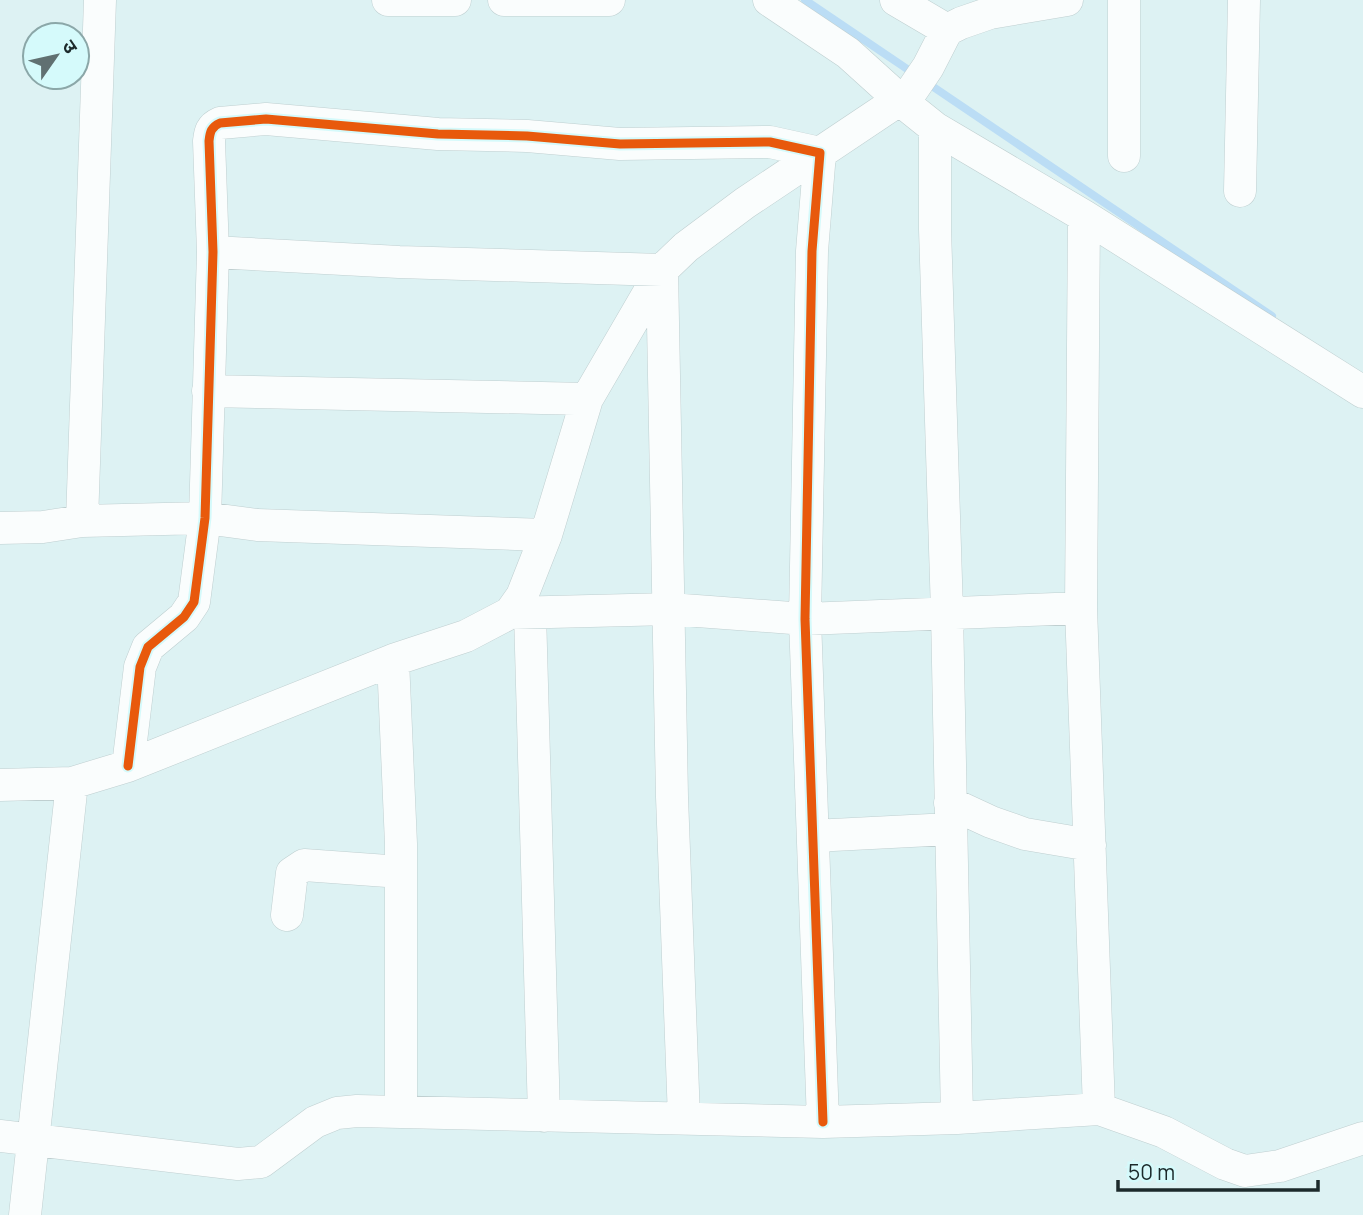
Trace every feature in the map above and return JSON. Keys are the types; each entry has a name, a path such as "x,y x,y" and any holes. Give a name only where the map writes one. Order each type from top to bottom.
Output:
{"street":[{"path":"82,521 100,0"},
{"path":"388,0 455,0"},
{"path":"504,0 609,0"},
{"path":"769,0 848,52 914,85 935,128 935,243 947,612 957,1118"},
{"path":"896,0 956,18 1067,0"},
{"path":"1124,0 1124,156"},
{"path":"1240,191 1244,0"},
{"path":"544,1116 520,613 522,596 546,535 587,399 662,270 686,247 914,85 956,18"},
{"path":"128,766 143,655 148,647 184,617 194,602 205,518 213,252 210,131 220,123 266,120 438,134 527,136 620,144 770,142 820,153"},
{"path":"935,128 1084,216 1363,392"},
{"path":"820,153 812,251 805,619 823,1122"},
{"path":"1084,216 1081,608 1099,1109"},
{"path":"213,252 662,270"},
{"path":"662,270 672,797 684,1118"},
{"path":"208,391 587,399"},
{"path":"0,528 43,527 82,521 205,518 257,525 546,535"},
{"path":"0,785 72,783 128,766 393,660 466,636 520,613 670,609 805,619 1081,608"},
{"path":"393,660 401,872 401,1112"},
{"path":"25,1215 72,783"},
{"path":"813,836 950,816 991,822 1025,834 1090,845"},
{"path":"287,915 292,873 304,864 401,872"},
{"path":"0,1136 238,1164 261,1162 315,1122 337,1113 356,1111 823,1122 957,1118 1099,1109 1164,1132 1225,1164 1245,1171 1280,1166 1363,1139"}],"waterway":[{"path":"805,0 916,75"},
{"path":"926,82 1272,316"}],"cycle path":[{"path":"128,766 140,667 148,647 184,617 194,602 205,518 213,252 209,141 215,126 220,123 266,119 438,134 527,136 620,144 770,142 820,153 812,251 805,619 823,1122"}]}
